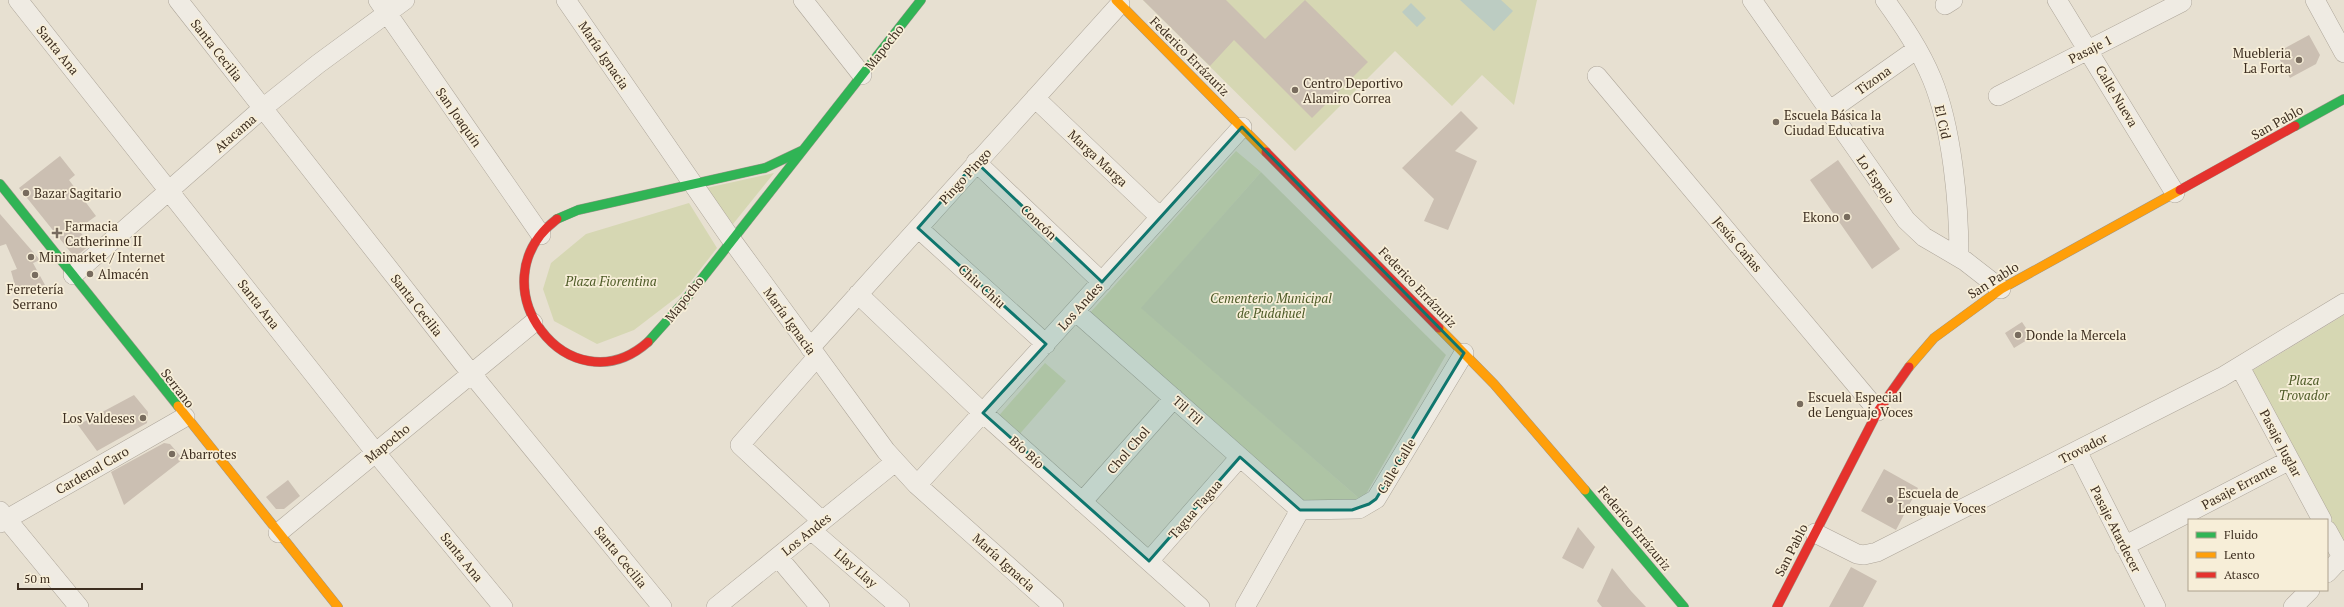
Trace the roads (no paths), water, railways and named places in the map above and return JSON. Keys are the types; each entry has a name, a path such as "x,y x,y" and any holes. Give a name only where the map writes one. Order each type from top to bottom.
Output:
{"street":[{"name":"Santa Ana","path":"18,0 376,453 502,607"},
{"name":"Santa Cecilia","path":"178,0 471,374 662,607"},
{"name":"Atacama","path":"73,275 263,108 318,64 382,7 405,0"},
{"name":"María Ignacia","path":"566,0 731,239 895,462 917,485 1054,607"},
{"path":"803,0 862,75"},
{"name":"Mapocho","path":"802,150 765,168 572,212 556,219 541,235 527,259 523,286 524,299 533,323 551,345 570,356 581,359 604,361 628,356 644,346 660,329 922,0"},
{"name":"Lo Espejo","path":"1752,0 1906,220 1924,237 1958,257 2001,289"},
{"name":"El Cid","path":"1885,0 1917,49 1932,80 1946,129 1954,188 1958,257"},
{"name":"Calle Nueva","path":"2058,0 2175,193"},
{"path":"2315,0 2344,53"},
{"name":"Pingo Pingo","path":"740,444 858,294 1035,98 1118,2"},
{"name":"Federico Errázuriz","path":"1118,2 1464,353 1528,422 1684,607"},
{"name":"Pasaje 1","path":"1998,96 2182,2"},
{"name":"San Joaquín","path":"382,7 541,235"},
{"name":"Tizona","path":"1829,111 1917,49"},
{"name":"Jesús Cañas","path":"1597,76 1878,411"},
{"name":"Marga Marga","path":"1035,98 1160,217"},
{"name":"San Pablo","path":"1776,607 1878,411 1901,376 1934,338 2001,289 2344,100"},
{"name":"Los Andes","path":"917,485 1242,127"},
{"name":"Concón","path":"976,162 1102,282"},
{"name":"Serrano","path":"0,184 338,607"},
{"name":"Chiu Chiu","path":"918,228 1046,344"},
{"name":"Bío Bío","path":"858,294 983,413 1200,607"},
{"name":"Trovador","path":"1815,533 1857,554 1870,554 2077,451 2240,367 2344,303"},
{"name":"Til Til","path":"1075,311 1300,510"},
{"name":"Mapocho","path":"278,533 533,323"},
{"name":"Calle Calle","path":"1300,510 1359,509 1376,499 1464,353"},
{"name":"Pasaje Juglar","path":"2240,367 2321,519"},
{"name":"Chol Chol","path":"1082,502 1174,398"},
{"name":"Cardenal Caro","path":"2,518 185,417"},
{"name":"Llay Llay","path":"740,444 817,526 900,607"},
{"name":"Pasaje Atardecer","path":"2077,451 2156,607"},
{"name":"Tagua Tagua","path":"1149,561 1240,457"},
{"name":"Pasaje Errante","path":"2124,546 2290,460"},
{"name":"Los Andes","path":"716,607 895,462"},
{"path":"1245,607 1300,510"},
{"path":"2,518 79,607"},
{"path":"2328,532 2343,558 2328,572"},
{"path":"778,557 820,607"},
{"path":"2293,607 2309,591"}],"place":[{"name":"Muebleria La Forta","path":"2299,60"},
{"name":"Centro Deportivo Alamiro Correa","path":"1295,90"},
{"name":"Escuela Básica la Ciudad Educativa","path":"1776,122"},
{"name":"Bazar Sagitario","path":"26,193"},
{"name":"Ekono","path":"1847,217"},
{"name":"Farmacia Catherinne II","path":"57,233"},
{"name":"Minimarket / Internet","path":"31,257"},
{"name":"Almacén","path":"90,274"},
{"name":"Ferretería Serrano","path":"35,275"},
{"name":"Donde la Mercela","path":"2018,335"},
{"name":"Escuela Especial de Lenguaje Voces","path":"1800,404"},
{"name":"Los Valdeses","path":"143,418"},
{"name":"Abarrotes","path":"172,454"},
{"name":"Escuela de Lenguaje Voces","path":"1890,500"}],"park label":[{"name":"Plaza Fiorentina","path":"611,281"},
{"name":"Cementerio Municipal de Pudahuel","path":"1271,306"},
{"name":"Plaza Trovador","path":"2304,388"}]}
